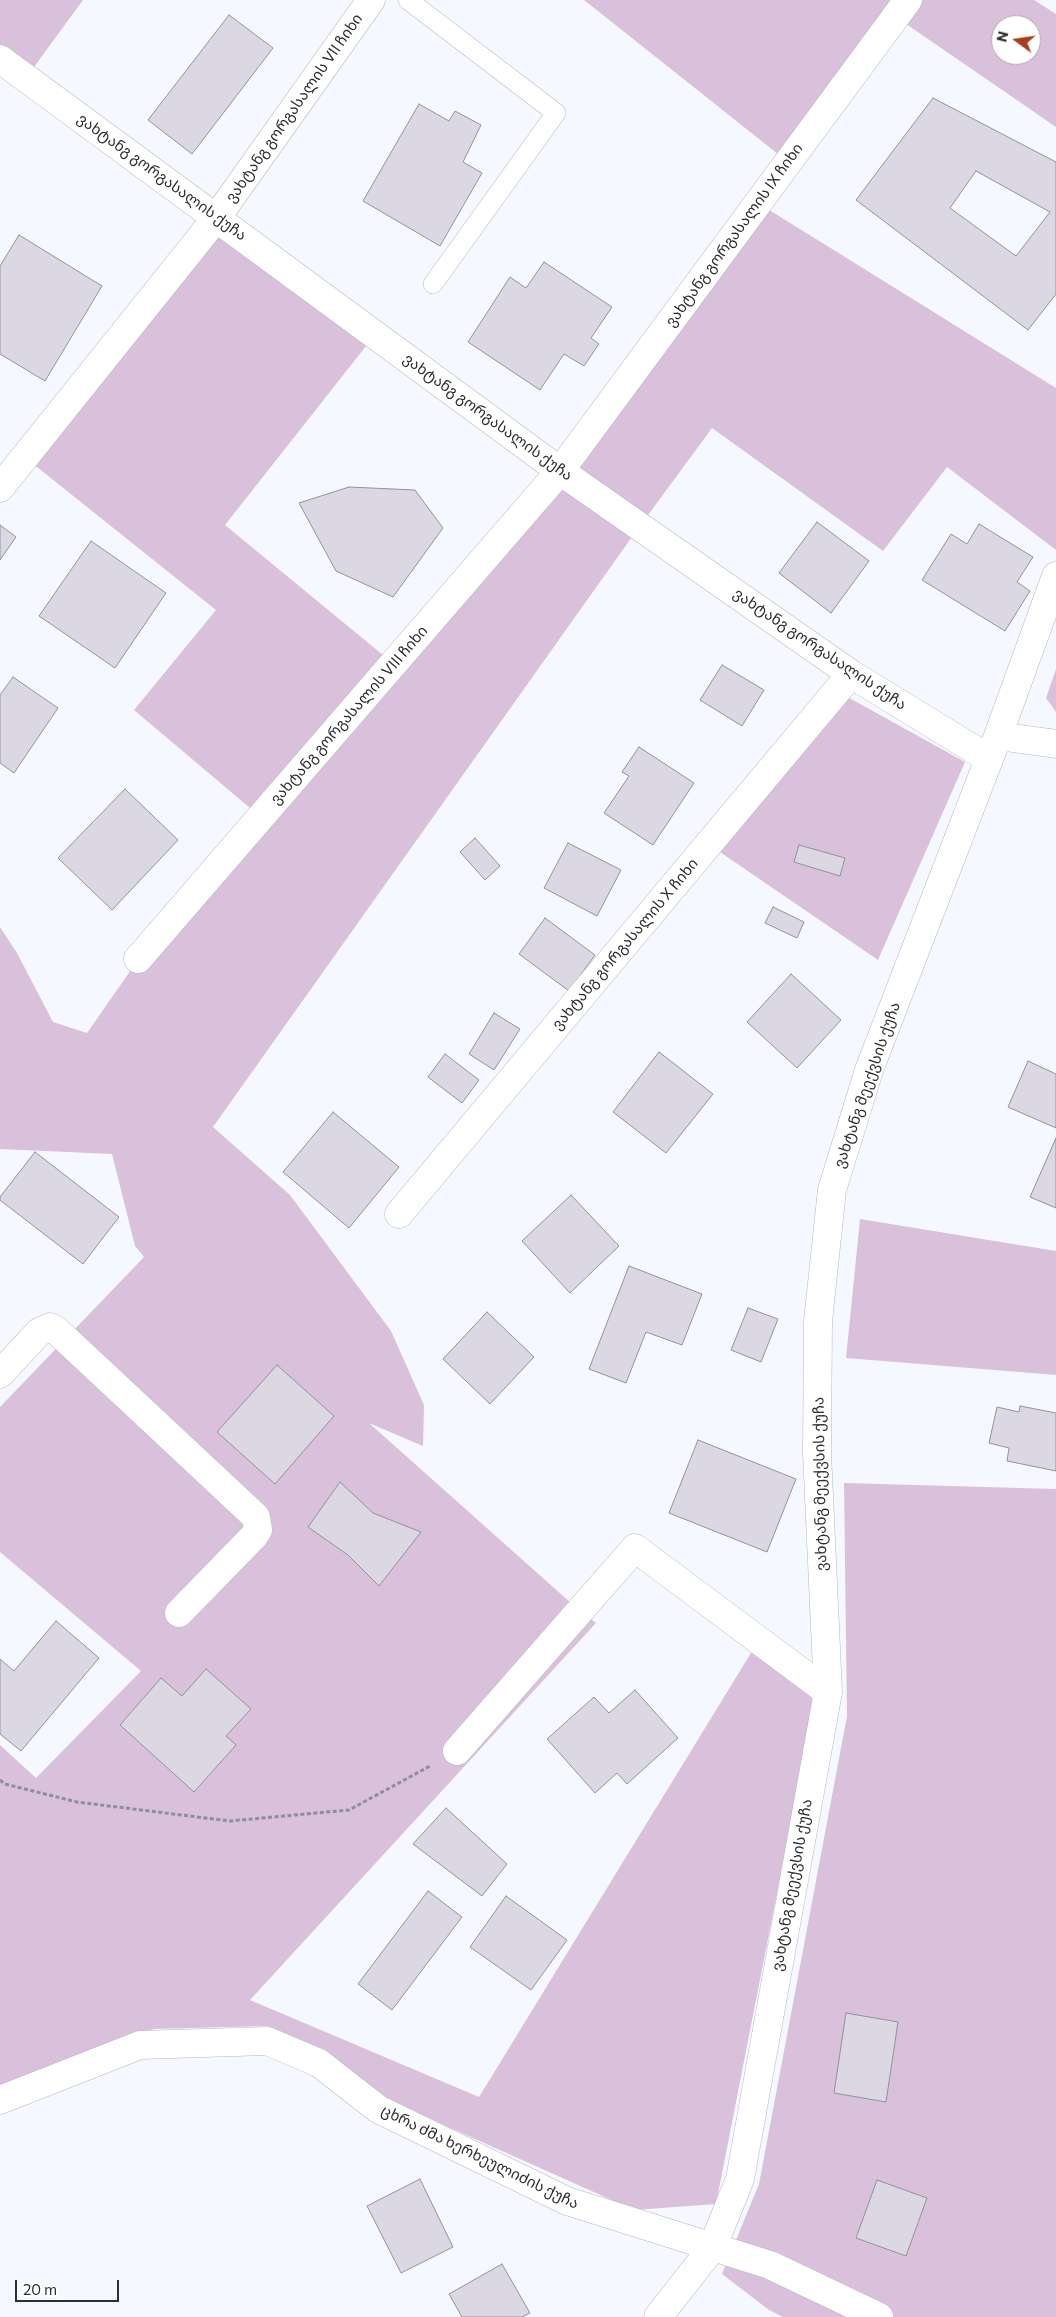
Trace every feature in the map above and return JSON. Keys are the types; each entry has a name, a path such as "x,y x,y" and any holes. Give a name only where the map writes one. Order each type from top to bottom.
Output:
{"street":[{"name":"ვახტანგ გორგასალის VII ჩიხი","path":"0,488 217,217 371,0"},
{"name":"ვახტანგ გორგასალის IX ჩიხი","path":"560,471 908,0"},
{"name":"ვახტანგ გორგასალის ქუჩა","path":"0,58 560,471 851,674 993,747 1056,744"},
{"name":"ვახტანგ გორგასალის VIII ჩიხი","path":"138,959 560,471"},
{"name":"ვახტანგ მეექვსის ქუჩა","path":"658,2317 712,2248 740,2179 828,1692 817,1453 818,1321 832,1190 869,1070 993,747 1056,576"},
{"name":"ვახტანგ გორგასალის X ჩიხი","path":"399,1214 851,674"},
{"path":"0,1374 39,1332 50,1327 57,1331 256,1517 258,1530 254,1536 179,1613"},
{"path":"457,1751 634,1548 828,1692"},
{"name":"ცხრა ძმა ხერხეულიძის ქუჩა","path":"0,2100 140,2045 267,2041 319,2063 378,2109 567,2201 770,2266 879,2317"}],"lane":[{"path":"408,0 556,113 433,284"}],"path":[{"path":"0,1780 5,1784 77,1802 230,1821 349,1810 457,1751"}],"shaded area":[{"path":"0,0 83,0 26,78 0,59"},
{"path":"584,0 1034,0 1056,14 1056,127 896,17 788,162"},
{"path":"758,203 1056,388 1056,550 947,467 883,551 712,428 640,526 560,471"},
{"path":"219,230 370,341 225,525 389,660 250,808 134,710 216,610 32,463"},
{"path":"565,483 634,534 213,1127 290,1195 391,1331 424,1405 423,1446 369,1423 571,1603 444,1747 585,1614 596,1623 250,2000 479,2097 754,1648 816,1694 716,2204 634,2210 388,2100 318,2049 267,2026 154,2029 0,2087 0,1745 36,1778 141,1671 0,1552 0,1407 144,1257 135,1246 112,1154 0,1149 0,927 17,953 53,1022 87,1033 135,964"},
{"path":"1056,669 1056,712 1046,698"},
{"path":"844,695 965,762 878,960 717,850"},
{"path":"860,1219 1056,1251 1056,1375 846,1358"},
{"path":"844,1483 1056,1489 1056,2317 783,2317 769,2310 722,2274 759,2184 847,1716"}],"building":[{"path":"229,15 273,48 192,154 148,120"},
{"path":"933,98 1056,162 1056,294 1028,330 856,200","holes":["976,171 1050,212 1016,256 950,208"]},
{"path":"419,104 449,121 455,111 481,125 463,162 482,173 440,246 363,201"},
{"path":"19,235 102,286 45,381 0,354 0,266"},
{"path":"544,262 612,307 591,338 599,344 584,366 564,354 540,390 468,342 510,277 526,288"},
{"path":"349,487 415,490 443,528 393,597 336,571 299,503"},
{"path":"817,522 869,561 831,613 779,573"},
{"path":"979,524 1033,557 1017,582 1030,591 1005,631 922,580 951,534 967,544"},
{"path":"0,525 16,537 0,560"},
{"path":"91,541 166,593 115,668 39,616"},
{"path":"722,665 764,690 742,726 700,700"},
{"path":"13,677 58,708 14,773 0,763 0,695"},
{"path":"639,747 694,783 653,845 604,813 629,776 622,772"},
{"path":"125,789 178,840 112,910 58,858"},
{"path":"475,838 500,866 485,880 460,852"},
{"path":"568,843 621,870 597,916 544,888"},
{"path":"799,845 845,858 840,876 794,862"},
{"path":"773,907 804,922 797,938 765,923"},
{"path":"545,918 595,955 569,991 519,954"},
{"path":"791,974 841,1020 797,1068 747,1022"},
{"path":"494,1013 520,1029 494,1070 469,1054"},
{"path":"659,1052 713,1094 666,1153 613,1112"},
{"path":"445,1054 479,1080 462,1103 428,1077"},
{"path":"1028,1061 1056,1074 1056,1128 1008,1107"},
{"path":"333,1112 399,1167 349,1228 283,1172"},
{"path":"1056,1138 1056,1208 1030,1197"},
{"path":"35,1152 119,1217 83,1264 0,1200 0,1197"},
{"path":"571,1195 619,1246 570,1293 522,1241"},
{"path":"629,1266 702,1294 682,1345 646,1332 626,1383 589,1369"},
{"path":"748,1308 778,1319 761,1362 731,1350"},
{"path":"487,1312 534,1357 490,1404 443,1359"},
{"path":"277,1365 334,1416 275,1484 217,1432"},
{"path":"1020,1406 1056,1413 1056,1471 1007,1461 1009,1448 989,1443 997,1407 1019,1412"},
{"path":"698,1440 796,1479 767,1552 669,1513"},
{"path":"340,1482 373,1513 421,1532 379,1586 348,1555 308,1527"},
{"path":"56,1621 99,1658 21,1751 0,1734 0,1659 14,1671"},
{"path":"206,1669 251,1709 226,1736 236,1745 194,1792 120,1725 161,1678 182,1696"},
{"path":"635,1690 678,1738 627,1784 617,1773 595,1793 547,1739 594,1697 609,1713"},
{"path":"446,1808 507,1864 482,1896 413,1844"},
{"path":"428,1891 462,1917 392,2010 358,1984"},
{"path":"506,1896 567,1940 531,1990 470,1947"},
{"path":"846,2013 898,2022 886,2102 834,2093"},
{"path":"420,2179 453,2247 401,2273 367,2206"},
{"path":"877,2180 927,2198 906,2256 856,2238"},
{"path":"502,2264 530,2313 522,2317 462,2317 449,2294"}]}
